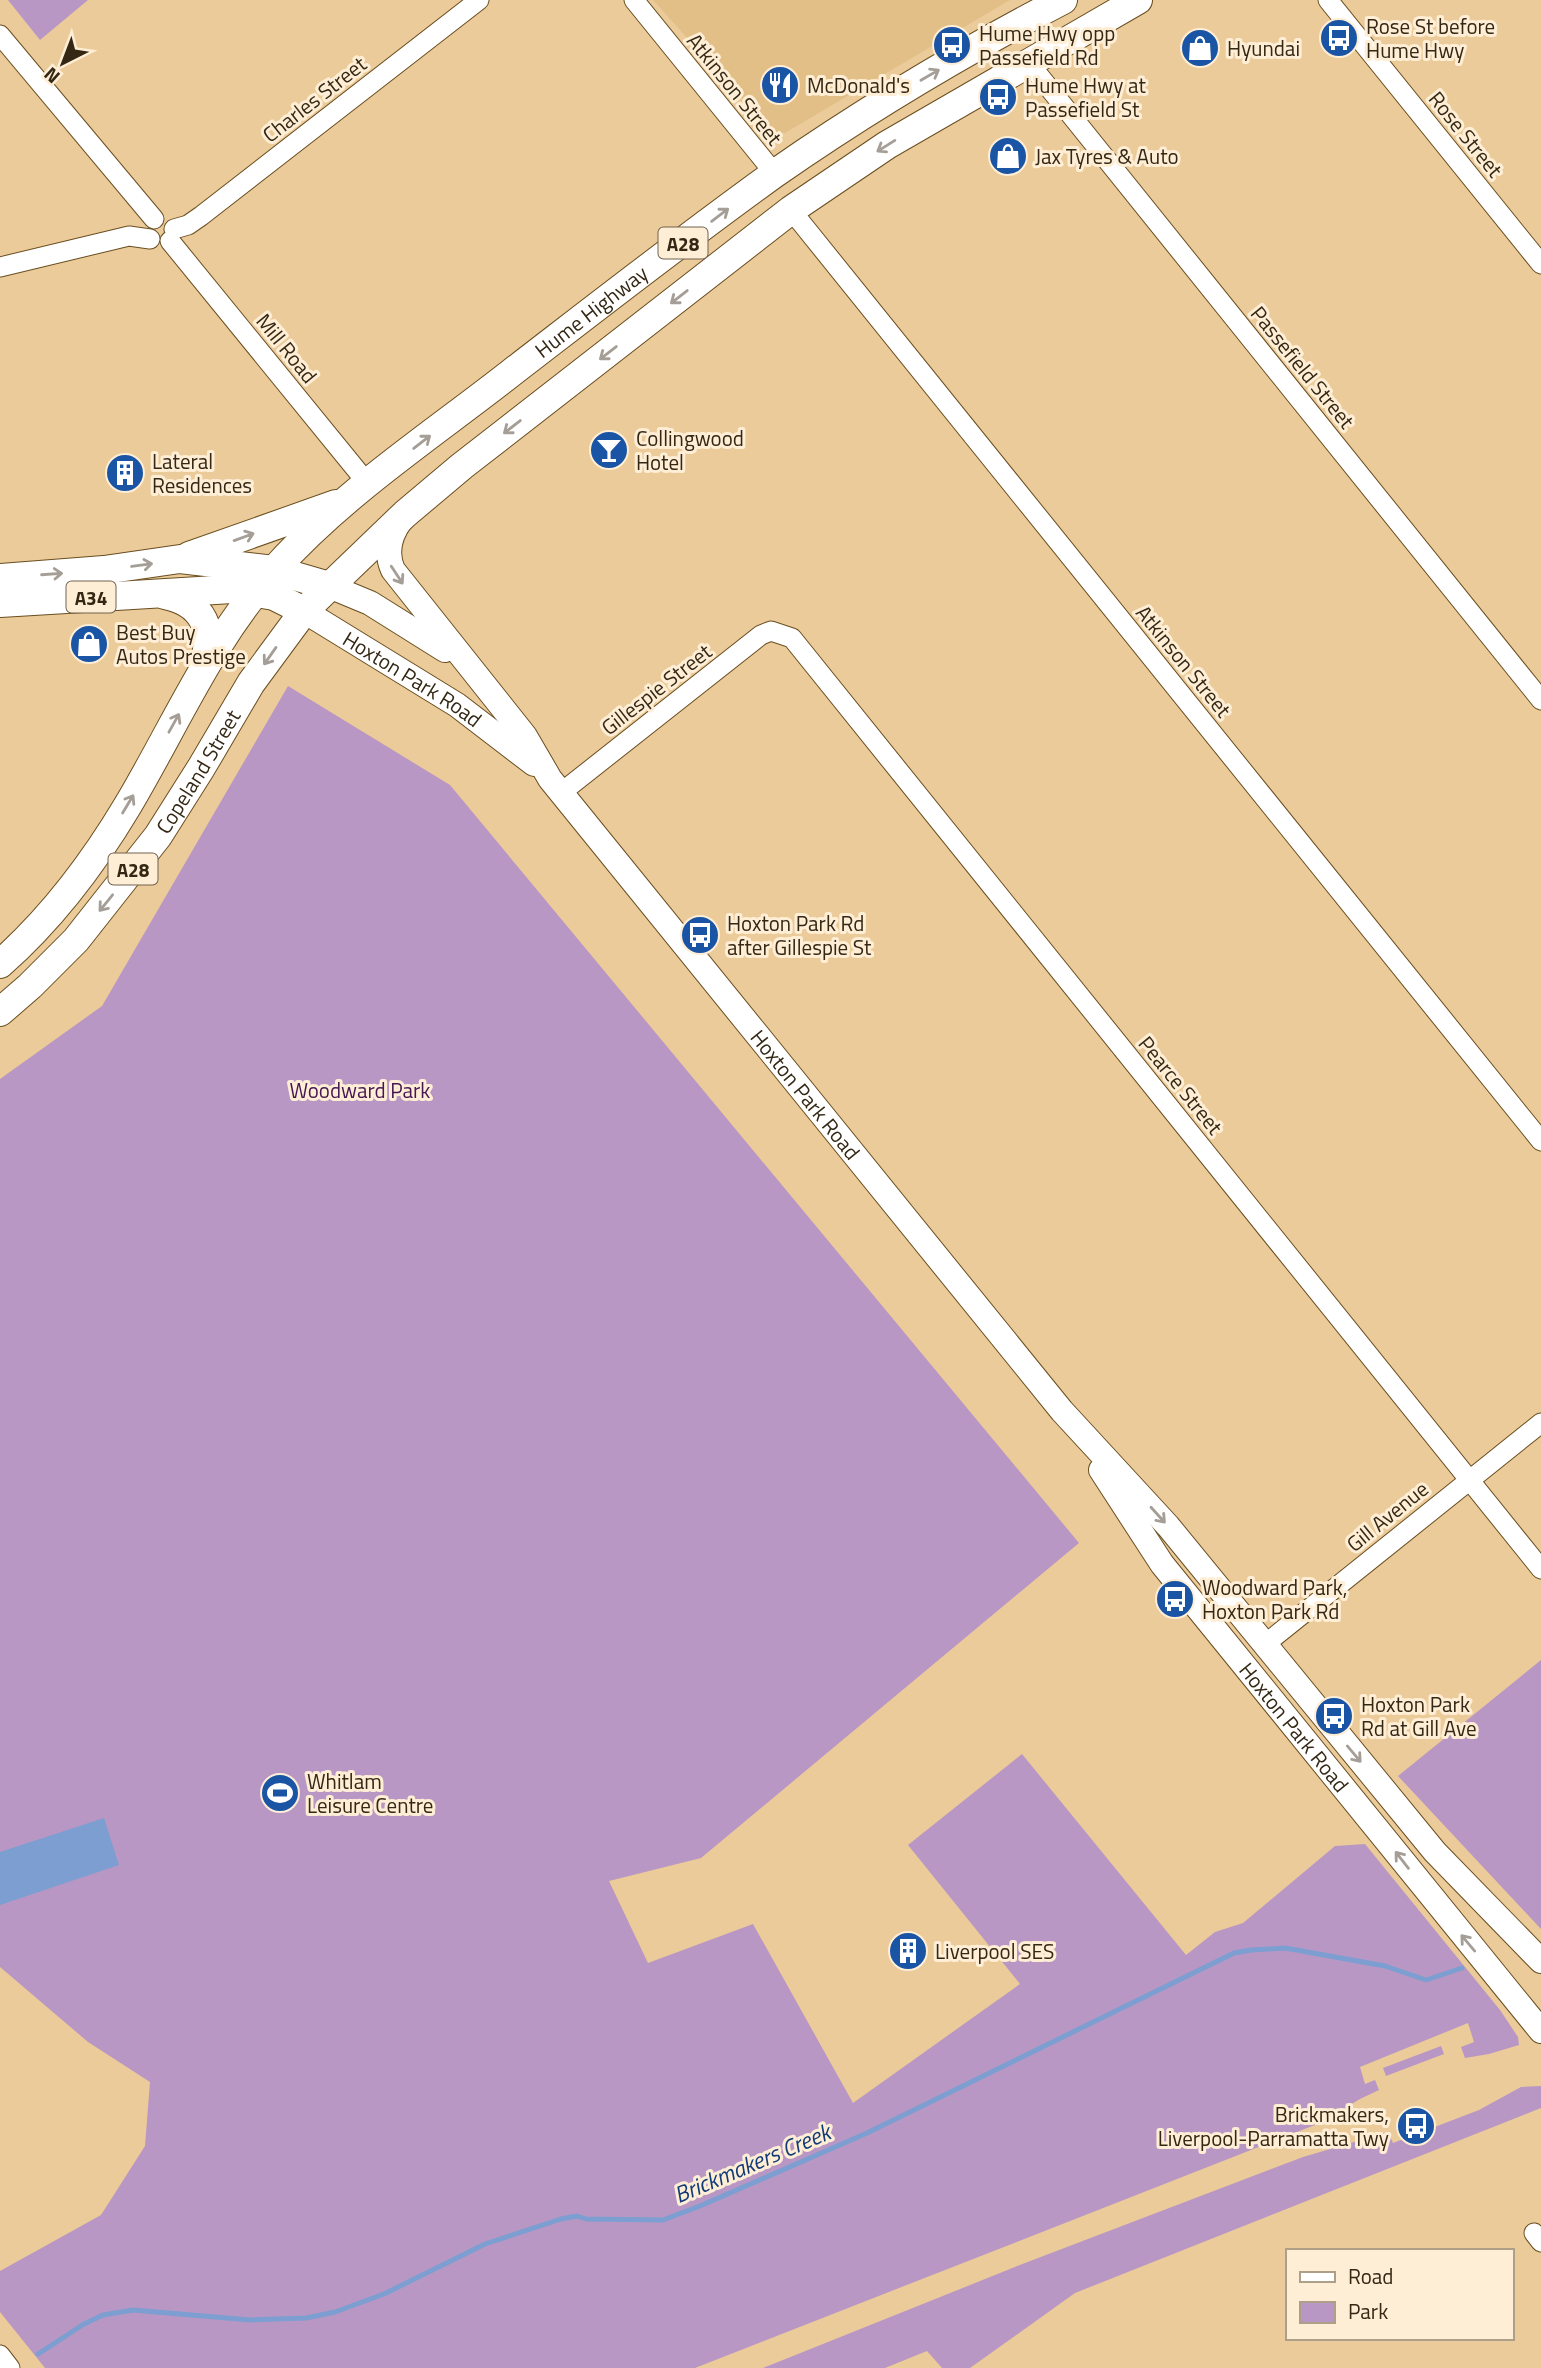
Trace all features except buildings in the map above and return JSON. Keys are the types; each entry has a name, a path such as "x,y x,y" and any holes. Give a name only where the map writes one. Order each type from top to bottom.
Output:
{"highway":[{"name":"Hume Highway","path":"256,592 318,526 360,491 775,174 886,100 1063,0"},
{"name":"Hume Highway","path":"329,586 405,514 472,458 791,210 887,145 1138,0"},
{"path":"180,559 360,491"},
{"name":"A34","path":"0,578 104,570 180,559 274,570 329,586"},
{"name":"Copeland Street","path":"0,1012 76,940 158,836 251,683 304,611 329,586"},
{"name":"A34","path":"0,603 232,589 274,596 304,611"},
{"name":"Copeland Street","path":"0,964 52,909 107,838 201,675 256,592"},
{"path":"152,593 184,600 203,617 208,650 201,675"}],"main road":[{"name":"Hoxton Park Road","path":"405,514 391,535 391,566 525,736 556,785 1062,1411 1168,1526 1436,1852 1541,1961"},
{"name":"Hoxton Park Road","path":"329,586 370,603 435,642 470,670 489,691"},
{"name":"Hoxton Park Road","path":"304,611 457,705 514,747 556,785"},
{"name":"Hoxton Park Road","path":"1062,1411 1162,1564 1541,2031"},
{"path":"1241,1662 1264,1645"}],"street":[{"name":"Charles Street","path":"172,235 201,216 479,0"},
{"name":"Atkinson Street","path":"634,0 775,174"},
{"name":"Rose Street","path":"1328,0 1541,264"},
{"path":"0,35 154,219"},
{"name":"Passefield Street","path":"1029,63 1541,699"},
{"name":"Atkinson Street","path":"791,210 1541,1141"},
{"path":"0,267 129,236 162,244 172,235 172,222 165,218 154,219 147,227 150,239"},
{"name":"Mill Road","path":"172,235 360,491"},
{"name":"Gillespie Street","path":"556,785 761,635 771,631 783,633"},
{"name":"Pearce Street","path":"783,633 801,646 1541,1569"},
{"name":"Gill Avenue","path":"1264,1645 1541,1423"},
{"path":"0,2355 10,2368"}],"shaded area":[{"path":"653,0 1010,0 785,133 772,132"}],"green space":[{"path":"8,0 88,0 40,40"},
{"name":"Woodward Park","path":"288,686 450,785 1079,1543 701,1858 609,1881 648,1963 753,1924 853,2103 1020,1984 908,1845 1022,1754 1186,1955 1215,1932 1243,1923 1335,1846 1365,1844 1500,2010 1518,2037 1519,2045 1465,2058 1461,2047 1474,2042 1468,2023 1360,2067 1365,2084 1375,2080 1379,2090 1320,2123 695,2368 45,2368 0,2312 0,2271 101,2215 145,2146 150,2082 88,2042 0,1967 0,1079 102,1006"},
{"path":"1541,1660 1541,1929 1398,1776"},
{"path":"1441,2046 1444,2054 1386,2076 1383,2068"},
{"path":"1541,2086 1541,2108 1075,2293 970,2368 942,2368 927,2351 885,2368 763,2368 1025,2263 1303,2157 1388,2132 1393,2143 1479,2110 1521,2087"}],"water":[{"path":"104,1818 119,1865 0,1905 0,1852"}],"waterway":[{"name":"Brickmakers Creek","path":"38,2354 103,2315 133,2310 250,2320 306,2318 335,2312 384,2294 485,2244 561,2219 577,2216 586,2219 663,2220 867,2133 1234,1953 1285,1948 1385,1966 1426,1980 1462,1968"}],"place":[{"name":"Rose St before Hume Hwy","path":"1339,38"},
{"name":"Hume Hwy opp Passefield Rd","path":"952,45"},
{"name":"Hyundai","path":"1200,48"},
{"name":"McDonald's","path":"780,85"},
{"name":"Hume Hwy at Passefield St","path":"998,97"},
{"name":"Jax Tyres & Auto","path":"1008,156"},
{"name":"Collingwood Hotel","path":"609,450"},
{"name":"Lateral Residences","path":"125,473"},
{"name":"Best Buy Autos Prestige","path":"89,644"},
{"name":"Hoxton Park Rd after Gillespie St","path":"700,935"},
{"name":"Woodward Park, Hoxton Park Rd","path":"1175,1599"},
{"name":"Hoxton Park Rd at Gill Ave","path":"1334,1716"},
{"name":"Whitlam Leisure Centre","path":"280,1793"},
{"name":"Liverpool SES","path":"908,1951"},
{"name":"Brickmakers, Liverpool-Parramatta Twy","path":"1416,2126"}]}
